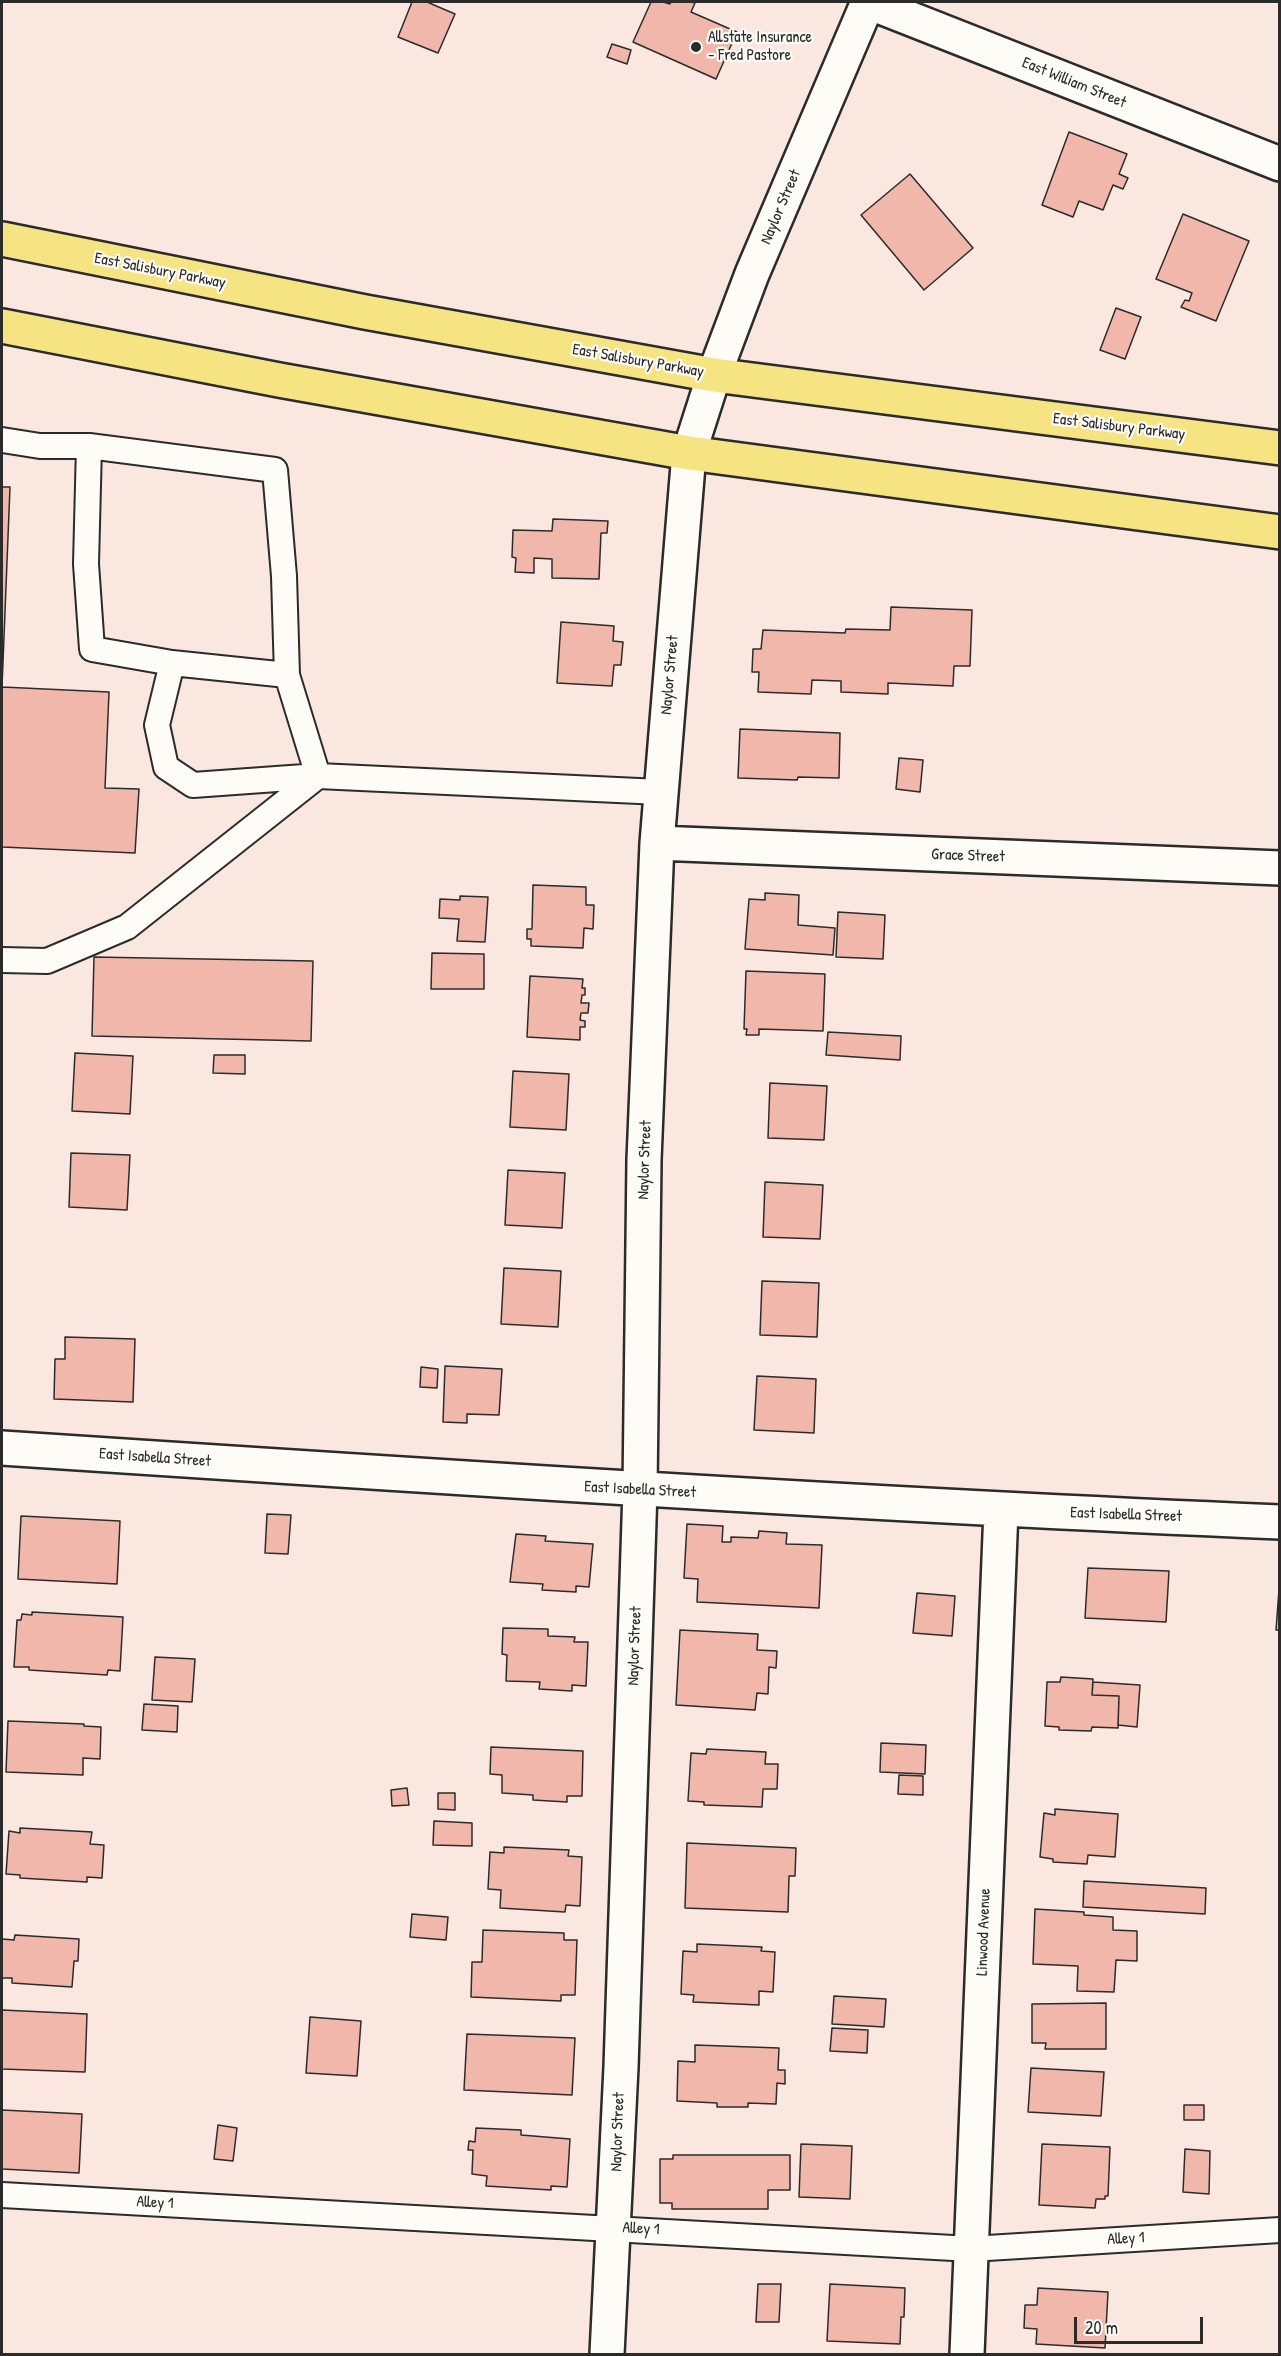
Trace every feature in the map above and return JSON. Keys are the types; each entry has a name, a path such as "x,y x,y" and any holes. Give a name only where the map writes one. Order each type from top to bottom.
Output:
{"main road":[{"name":"East Salisbury Parkway","path":"2,239 376,314 714,375 1280,448"},
{"path":"2,326 279,380 689,453 1280,532"}],"street":[{"name":"East William Street","path":"868,2 1280,164"},
{"name":"Naylor Street","path":"607,2355 614,2228 640,1490 644,1160 657,843 689,453 714,375 752,274 868,2"},
{"name":"Grace Street","path":"657,843 1280,868"},
{"name":"East Isabella Street","path":"2,1448 640,1490 1000,1510 1280,1522"},
{"name":"Linwood Avenue","path":"967,2355 1000,1510"}],"lane":[{"path":"2,440 40,446 89,446 275,470 284,576 287,675 318,776"},
{"path":"89,446 86,564 92,649 171,663 287,675"},
{"path":"171,663 157,725 166,767 193,785 318,776 660,792"},
{"path":"2,960 47,961 128,927 318,776"},
{"name":"Alley 1","path":"2,2195 971,2249 1280,2230"}],"building":[{"path":"412,2 427,2 455,14 438,53 398,37"},
{"path":"651,2 695,3 691,12 737,32 716,79 633,42"},
{"path":"612,44 631,50 627,64 607,57"},
{"path":"1069,132 1127,154 1119,174 1128,178 1123,189 1113,185 1103,210 1079,201 1073,217 1042,205"},
{"path":"910,174 973,248 924,290 861,215"},
{"path":"1183,214 1249,241 1216,321 1181,307 1185,300 1189,301 1192,293 1156,279"},
{"path":"1116,308 1141,317 1125,359 1100,350"},
{"path":"2,487 10,487 2,687"},
{"path":"553,519 608,521 607,533 601,533 599,579 552,578 552,559 534,558 534,573 515,572 516,558 512,557 513,530 552,531"},
{"path":"891,607 972,610 970,666 954,666 953,686 888,683 888,694 841,692 841,681 812,680 811,694 758,692 759,672 752,672 753,649 761,649 763,630 845,633 846,629 890,630"},
{"path":"561,622 614,626 613,641 623,642 621,665 614,665 612,686 557,683"},
{"path":"2,687 109,692 105,788 139,789 135,853 2,847"},
{"path":"740,729 840,733 839,778 798,777 797,780 738,778"},
{"path":"899,758 923,760 920,792 896,789"},
{"path":"533,885 586,887 586,905 594,905 593,929 584,928 583,948 531,946 531,939 527,939 527,929 532,929"},
{"path":"765,893 799,895 798,925 835,928 833,955 745,949 749,899 765,900"},
{"path":"460,896 488,897 485,942 457,941 459,919 439,918 440,899 460,900"},
{"path":"838,912 885,915 883,959 836,957"},
{"path":"432,953 484,954 484,989 431,989"},
{"path":"94,957 313,961 311,1041 92,1036"},
{"path":"746,971 825,974 823,1031 759,1029 759,1035 746,1035 747,1029 744,1029"},
{"path":"530,976 583,979 582,988 585,988 585,995 582,995 581,1003 589,1003 588,1013 581,1013 580,1020 585,1021 585,1027 580,1027 580,1040 527,1037"},
{"path":"828,1032 901,1036 900,1060 826,1055"},
{"path":"75,1053 133,1056 130,1114 72,1111"},
{"path":"214,1055 245,1055 245,1074 213,1073"},
{"path":"513,1071 569,1074 566,1130 510,1127"},
{"path":"770,1083 827,1086 824,1140 768,1138"},
{"path":"71,1153 130,1155 127,1210 69,1207"},
{"path":"508,1170 565,1173 562,1228 505,1225"},
{"path":"765,1182 823,1185 820,1239 763,1237"},
{"path":"504,1268 561,1271 558,1327 501,1324"},
{"path":"762,1281 819,1283 817,1337 760,1335"},
{"path":"65,1337 135,1339 133,1402 54,1399 55,1359 65,1359"},
{"path":"445,1366 502,1369 499,1415 467,1414 467,1423 443,1422"},
{"path":"421,1367 438,1369 437,1388 420,1387"},
{"path":"757,1376 816,1379 814,1433 754,1430"},
{"path":"267,1514 291,1515 288,1554 265,1553"},
{"path":"21,1516 120,1521 117,1584 18,1579"},
{"path":"687,1524 723,1526 722,1542 731,1542 731,1537 758,1538 759,1531 787,1533 786,1544 822,1545 819,1608 697,1602 698,1579 684,1578"},
{"path":"516,1534 546,1536 545,1541 593,1544 589,1587 576,1586 576,1592 542,1590 543,1584 510,1582"},
{"path":"1088,1568 1169,1571 1166,1622 1085,1618"},
{"path":"1280,1576 1280,1630 1276,1630"},
{"path":"917,1593 955,1596 952,1636 913,1633"},
{"path":"32,1612 123,1617 120,1671 108,1670 107,1675 14,1667 17,1620 21,1620 22,1614 32,1615"},
{"path":"503,1628 548,1629 548,1636 575,1637 574,1642 588,1642 586,1686 572,1685 572,1691 539,1689 540,1682 506,1681 507,1655 502,1654"},
{"path":"680,1630 758,1634 757,1650 777,1651 776,1668 769,1667 768,1694 757,1693 755,1710 676,1705"},
{"path":"155,1657 195,1659 192,1702 152,1700"},
{"path":"1061,1677 1093,1679 1092,1695 1119,1696 1118,1728 1092,1727 1091,1731 1059,1730 1059,1727 1045,1726 1047,1682 1060,1682"},
{"path":"1093,1682 1140,1685 1137,1727 1118,1725 1119,1696 1092,1695"},
{"path":"144,1704 178,1706 177,1732 142,1730"},
{"path":"8,1721 84,1724 84,1726 101,1727 100,1759 83,1758 83,1775 6,1772"},
{"path":"881,1743 926,1745 925,1774 880,1772"},
{"path":"491,1747 583,1751 582,1796 567,1796 567,1802 533,1800 533,1795 502,1793 502,1775 490,1774"},
{"path":"707,1749 766,1752 765,1764 778,1764 777,1789 763,1789 762,1807 704,1805 704,1802 688,1801 691,1753 706,1754"},
{"path":"899,1775 923,1776 923,1795 898,1794"},
{"path":"407,1788 409,1805 392,1806 391,1790"},
{"path":"438,1793 455,1793 455,1810 438,1809"},
{"path":"1055,1809 1118,1814 1115,1857 1088,1855 1087,1864 1053,1862 1053,1859 1040,1857 1044,1813 1055,1815"},
{"path":"434,1821 472,1823 472,1846 433,1845"},
{"path":"20,1828 92,1832 90,1844 104,1845 102,1878 87,1877 87,1882 20,1878 20,1875 6,1874 9,1831 20,1833"},
{"path":"687,1843 796,1848 795,1876 789,1876 788,1912 685,1908"},
{"path":"504,1847 569,1850 568,1856 582,1857 580,1906 566,1905 565,1912 500,1908 501,1890 488,1889 490,1852 504,1853"},
{"path":"1084,1881 1206,1888 1205,1914 1083,1907"},
{"path":"1035,1909 1084,1912 1084,1915 1113,1917 1113,1930 1137,1931 1137,1961 1116,1960 1114,1992 1077,1991 1078,1966 1033,1964"},
{"path":"412,1914 448,1917 446,1940 410,1937"},
{"path":"483,1930 564,1933 564,1940 577,1940 575,1995 561,1995 561,2001 471,1997 472,1962 482,1962"},
{"path":"15,1935 79,1939 78,1961 74,1961 72,1987 12,1983 12,1978 2,1978 2,1939 14,1940"},
{"path":"697,1944 762,1947 761,1951 775,1952 773,1992 759,1991 759,2005 693,2002 694,1995 681,1994 683,1951 697,1952"},
{"path":"834,1996 886,1999 884,2027 832,2024"},
{"path":"1106,2003 1106,2049 1045,2049 1046,2043 1032,2043 1032,2004"},
{"path":"2,2010 87,2014 85,2072 2,2069"},
{"path":"310,2017 361,2021 357,2076 306,2073"},
{"path":"832,2028 868,2030 867,2053 830,2051"},
{"path":"467,2034 575,2038 572,2095 464,2090"},
{"path":"695,2045 779,2048 778,2070 785,2070 785,2084 777,2083 776,2104 748,2103 748,2107 717,2107 717,2103 677,2101 678,2061 695,2062"},
{"path":"1031,2068 1104,2072 1101,2116 1028,2112"},
{"path":"1184,2105 1204,2105 1204,2120 1184,2120"},
{"path":"2,2110 82,2114 79,2173 2,2169"},
{"path":"218,2125 237,2128 233,2161 214,2159"},
{"path":"476,2128 521,2130 521,2135 570,2139 567,2187 551,2186 551,2190 486,2186 487,2176 472,2174 473,2150 468,2150 469,2141 475,2142"},
{"path":"801,2144 852,2146 850,2199 799,2197"},
{"path":"1042,2144 1110,2147 1108,2196 1105,2196 1105,2199 1096,2199 1095,2208 1039,2205"},
{"path":"1185,2149 1210,2151 1209,2194 1183,2192"},
{"path":"673,2155 790,2155 790,2190 768,2190 768,2209 672,2209 672,2203 660,2203 660,2159 673,2159"},
{"path":"758,2284 781,2284 779,2322 756,2322"},
{"path":"830,2284 905,2288 900,2344 827,2341"},
{"path":"1038,2288 1108,2292 1105,2348 1036,2344 1037,2329 1024,2328 1025,2305 1037,2305"}],"place":[{"name":"Allstate Insurance - Fred Pastore","path":"696,47"}]}
